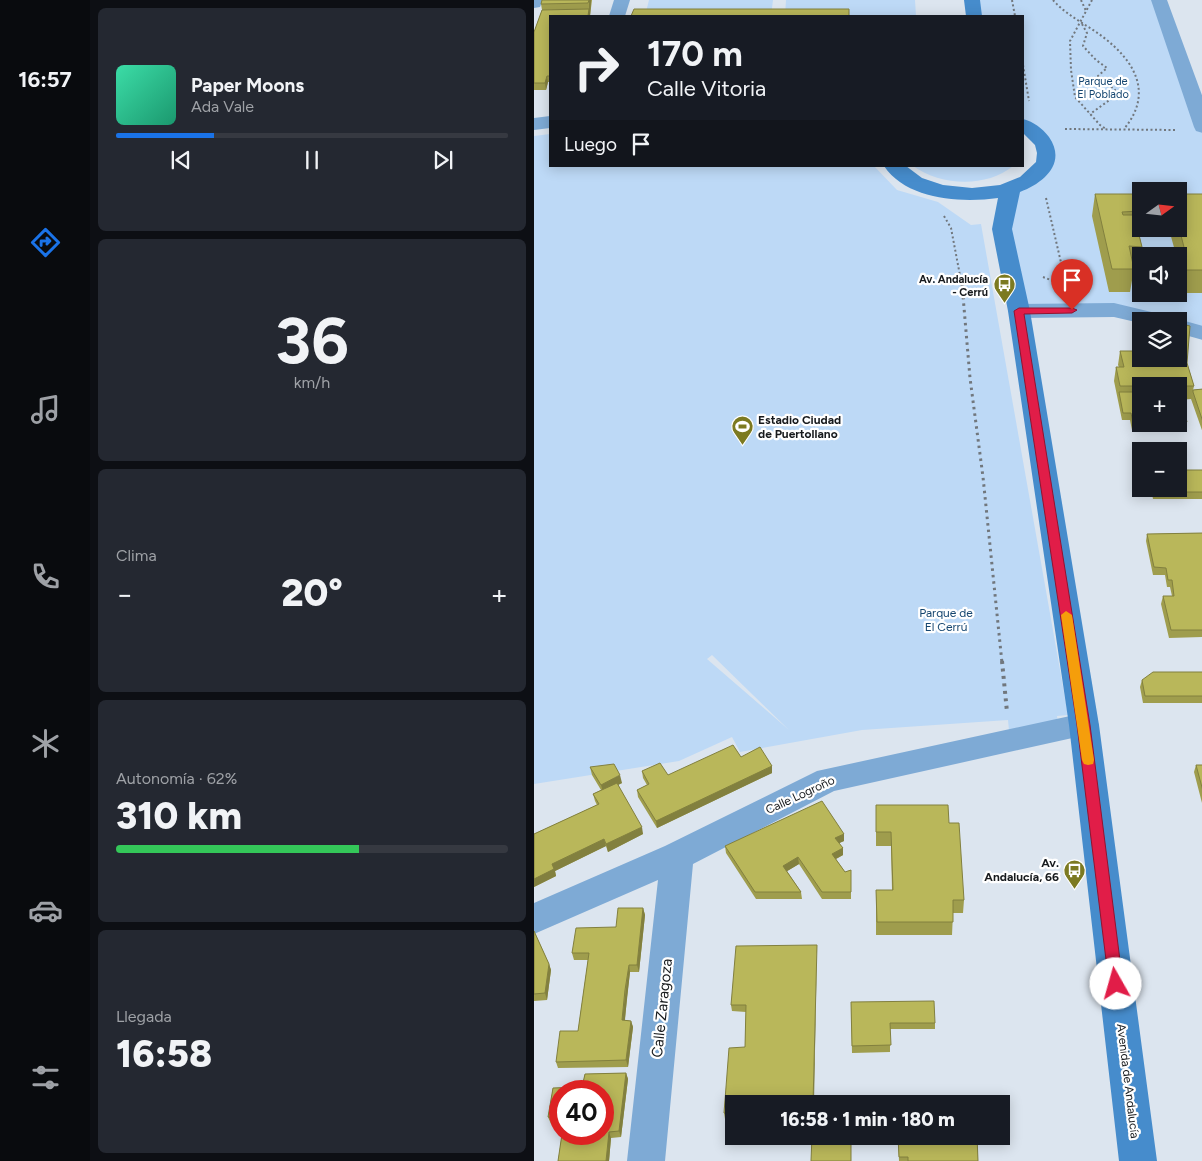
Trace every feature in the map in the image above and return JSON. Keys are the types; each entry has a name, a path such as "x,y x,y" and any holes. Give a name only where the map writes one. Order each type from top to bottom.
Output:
{"street":[{"path":"617,15 622,0"},
{"path":"972,0 974,15"},
{"path":"1159,0 1201,121"},
{"path":"534,107 549,109"},
{"path":"534,124 549,122"},
{"path":"895,167 906,177 928,187 955,193 985,193 1012,188 1033,179 1045,166 1048,155 1043,142 1024,126"},
{"name":"Avenida de Andalucía","path":"1012,188 1008,196 1002,229 1019,311 1084,725 1138,1161"},
{"path":"955,193 991,216 1002,229"},
{"path":"1019,311 1114,310 1132,314"},
{"path":"1187,329 1202,333"},
{"name":"Calle Logroño","path":"534,919 677,856 828,780 1084,725"},
{"name":"Calle Zaragoza","path":"646,1161 677,856"}],"path":[{"path":"1012,0 1015,15"},
{"path":"1053,0 1060,10 1104,37 1125,58 1139,82 1141,97 1132,122 1124,129"},
{"path":"1081,0 1086,11"},
{"path":"1092,0 1070,42 1071,70 1075,97 1106,129"},
{"path":"1080,22 1087,33 1083,46 1096,60 1107,68 1098,76 1115,90 1111,100 1090,114"},
{"path":"1059,128 1183,130"},
{"path":"928,187 951,228 963,292 970,378 983,477 1010,741"}],"green space":[{"path":"649,0 773,0 771,15 645,15"},
{"path":"786,0 915,0 916,15 785,15"},
{"name":"Parque de El Poblado","path":"972,0 1159,0 1202,127 1202,333 1187,329 1187,312 1132,312 1132,314 1114,310 1019,311 1008,196 1045,166 1030,129 1024,126 1024,15 974,15"},
{"name":"Parque de El Cerrú","path":"549,134 549,167 875,167 897,190 938,202 971,225 981,224 1068,715 1057,716 1059,731 1010,741 1008,720 862,730 740,752 732,737 679,761 534,784 534,136","holes":["712,655 789,730 707,659"]},
{"path":"915,167 1011,167 990,178 963,182 937,178"}],"building":[{"path":"542,0 589,0 588,3 541,4"},
{"path":"589,9 588,15 549,15 549,76 547,76 545,83 534,83 534,32 542,10"},
{"path":"634,9 849,9 849,15 631,15"},
{"path":"1095,194 1132,194 1132,211 1122,212 1123,215 1132,215 1132,238 1140,238 1142,247 1129,246 1132,269 1112,269"},
{"path":"1187,194 1203,194 1203,270 1187,270 1187,247 1184,247 1182,238 1187,237"},
{"path":"1187,325 1190,326 1187,363"},
{"path":"1120,351 1132,351 1132,367 1187,367 1187,363 1194,386 1187,386 1187,377 1132,377 1132,386 1120,386 1116,367 1124,367"},
{"path":"1203,389 1203,422 1193,390"},
{"path":"1119,392 1132,392 1132,418 1131,413 1123,413"},
{"path":"1187,470 1203,470 1203,492 1187,492"},
{"path":"1203,533 1203,630 1171,630 1163,596 1174,596 1172,580 1168,580 1166,568 1154,567 1147,534"},
{"path":"1153,672 1203,672 1203,696 1145,696 1142,680"},
{"path":"733,745 741,757 760,747 772,766 656,821 637,790 649,784 642,771 660,763 668,775"},
{"path":"614,764 620,775 601,785 590,767"},
{"path":"1196,765 1203,765 1203,791"},
{"path":"617,783 642,827 606,844 604,839 552,864 554,869 534,879 534,834 599,804 593,794"},
{"path":"822,801 844,834 835,838 843,848 832,854 845,872 851,870 851,892 822,892 798,857 783,866 801,892 755,892 725,846"},
{"path":"876,805 948,805 949,823 959,823 964,900 953,900 953,922 877,922 876,890 893,890 891,832 876,832"},
{"path":"618,908 643,908 637,965 629,965 625,990 622,1020 631,1021 626,1060 556,1062 560,1031 578,1031 589,953 572,953 576,928 616,927"},
{"path":"534,931 549,964 545,993 534,994"},
{"path":"817,945 813,1095 725,1095 729,1048 745,1047 746,1005 731,1005 736,946"},
{"path":"934,1001 935,1023 890,1023 891,1045 852,1046 851,1002"},
{"path":"626,1073 619,1131 614,1132 614,1080 584,1080 585,1074"},
{"path":"560,1145 608,1145 606,1161 558,1161"},
{"path":"812,1145 851,1145 851,1161 811,1161"},
{"path":"898,1145 977,1145 978,1161 908,1161 908,1157 899,1157"}],"slow traffic":[{"path":"1066,615 1088,760"}],"place":[{"name":"Av. Andalucía - Cerrú","path":"1004,304"},
{"name":"Estadio Ciudad de Puertollano","path":"742,446"},
{"name":"Av. Andalucía, 66","path":"1075,889"}],"route":[{"path":"1072,310 1019,311 1084,725 1116,984"}]}
